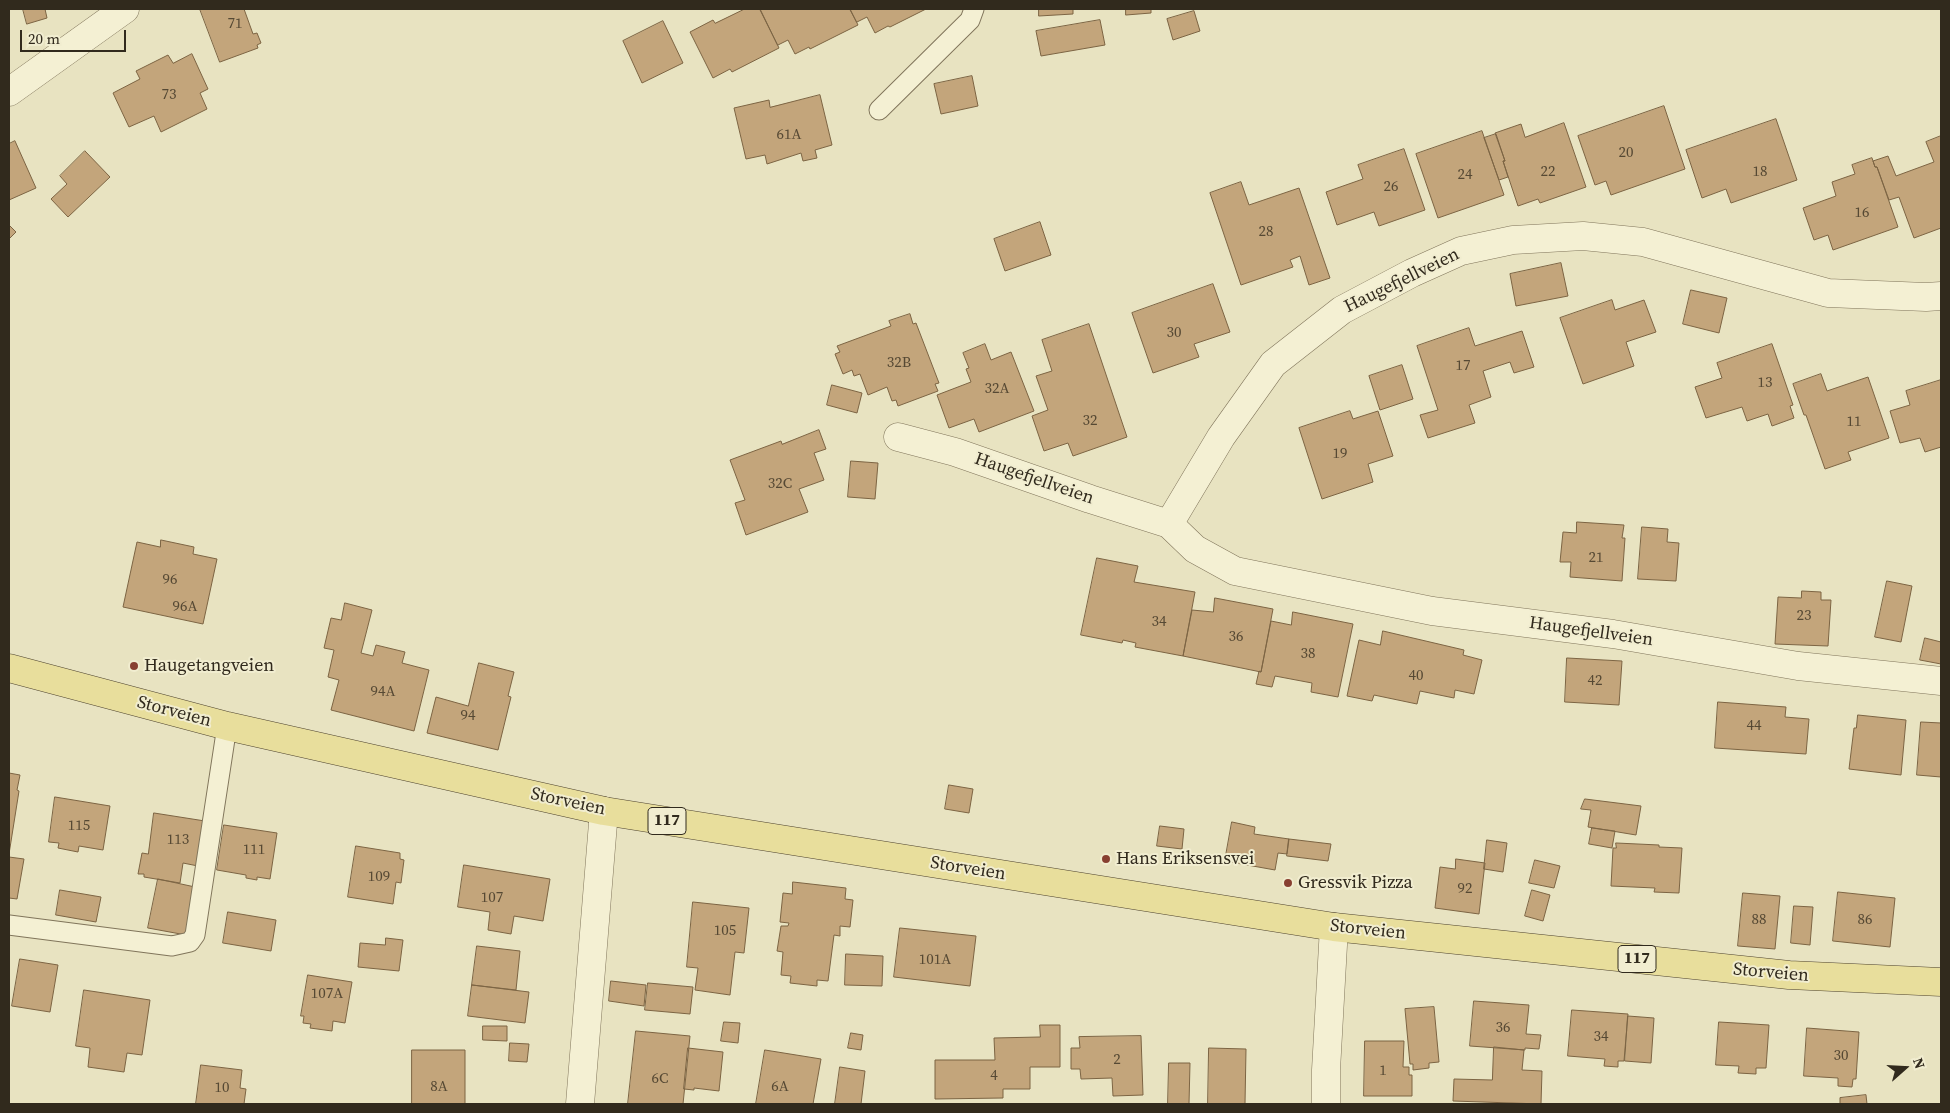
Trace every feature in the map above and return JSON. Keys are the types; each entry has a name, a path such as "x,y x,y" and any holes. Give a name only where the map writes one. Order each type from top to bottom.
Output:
{"main road":[{"name":"Storveien","path":"9,668 227,726 604,811 1334,927 1789,975 1941,982"}],"street":[{"path":"9,92 125,9"},
{"name":"Haugefjellveien","path":"1168,524 1221,437 1273,364 1342,310 1412,273 1461,251 1513,240 1583,236 1643,242 1828,293 1941,296"},
{"name":"Haugefjellveien","path":"898,437 955,452 1168,524 1195,549 1235,571 1414,607 1613,634 1798,666 1941,681"},
{"path":"580,1104 604,811"},
{"path":"1326,1104 1326,1070 1334,927"}],"lane":[{"path":"879,110 970,20 974,9"},
{"path":"9,925 172,946 190,942 195,935 227,726"}],"building":[{"path":"23,9 45,9 47,18 27,24"},
{"path":"200,9 244,9 253,34 257,33 261,43 257,45 258,48 220,62"},
{"path":"745,9 760,9 779,48 732,72 730,69 713,78 690,32 713,20 715,23"},
{"path":"760,9 850,9 858,25 810,49 809,47 795,54 788,40 778,45"},
{"path":"850,9 926,9 875,33 867,17 857,22"},
{"path":"1039,9 1073,9 1073,14 1039,16"},
{"path":"1126,9 1151,9 1151,13 1126,15"},
{"path":"1194,11 1200,31 1173,40 1167,19"},
{"path":"1100,20 1105,45 1041,56 1036,31"},
{"path":"663,21 683,63 642,83 623,41"},
{"path":"192,54 208,89 200,93 207,109 161,132 154,116 129,127 113,93 140,79 136,71 168,55 173,63"},
{"path":"972,76 978,106 941,114 934,84"},
{"path":"820,95 832,145 815,150 817,158 803,161 801,153 767,164 765,155 746,159 734,108 769,100 770,107"},
{"path":"1664,106 1685,169 1611,195 1606,181 1595,185 1578,136"},
{"path":"1776,119 1797,180 1731,203 1726,189 1702,198 1686,150"},
{"path":"1564,123 1586,187 1540,203 1538,199 1518,206 1495,133 1521,124 1525,137"},
{"path":"1482,131 1504,195 1438,218 1416,154"},
{"path":"1496,134 1508,177 1499,180 1484,138"},
{"path":"1941,136 1941,228 1914,238 1899,197 1889,200 1873,161 1888,156 1896,176 1934,162 1926,142"},
{"path":"15,141 36,188 9,200 9,144"},
{"path":"1404,149 1425,210 1379,226 1374,212 1337,225 1326,192 1363,179 1358,165"},
{"path":"85,151 110,177 68,217 51,199 67,184 60,176"},
{"path":"1872,158 1875,167 1877,167 1898,227 1833,250 1828,235 1814,240 1803,208 1836,196 1832,182 1855,174 1852,165"},
{"path":"1241,182 1249,205 1299,188 1330,278 1309,285 1300,256 1290,260 1293,267 1241,285 1210,193"},
{"path":"1040,222 1051,255 1005,271 994,239"},
{"path":"9,225 16,232 9,239"},
{"path":"1561,263 1568,296 1516,306 1510,274"},
{"path":"1213,284 1230,332 1194,344 1199,357 1153,373 1132,313"},
{"path":"1691,290 1727,298 1719,333 1683,324"},
{"path":"1612,300 1615,310 1644,300 1656,332 1626,342 1634,366 1583,384 1560,318"},
{"path":"910,314 913,324 916,323 939,383 935,384 938,391 898,406 896,400 892,401 887,387 868,395 860,374 854,376 852,370 843,374 835,354 840,352 837,346 891,326 889,321"},
{"path":"1089,324 1127,437 1073,456 1068,443 1044,451 1032,416 1048,410 1036,376 1052,371 1042,340"},
{"path":"1469,328 1475,346 1522,331 1534,367 1514,373 1510,362 1483,371 1491,397 1469,405 1475,423 1428,438 1420,415 1438,410 1417,346"},
{"path":"985,344 991,360 1011,352 1034,411 979,432 974,419 949,428 937,395 971,382 966,369 969,368 963,353"},
{"path":"1772,344 1793,405 1790,406 1794,418 1772,426 1768,414 1747,421 1742,407 1706,418 1695,387 1722,378 1717,363"},
{"path":"1402,365 1413,399 1380,410 1369,376"},
{"path":"1821,374 1827,391 1868,377 1889,438 1848,452 1851,460 1825,469 1793,384"},
{"path":"1941,380 1941,447 1925,452 1920,438 1900,443 1890,411 1910,405 1906,391"},
{"path":"832,385 862,393 857,413 827,405"},
{"path":"1350,411 1353,419 1378,411 1393,456 1368,464 1373,482 1322,499 1299,428"},
{"path":"819,430 826,449 814,453 824,480 799,489 808,512 746,535 735,503 745,500 730,460 781,441 782,444"},
{"path":"851,461 878,463 875,499 848,497"},
{"path":"1577,522 1624,525 1622,538 1625,538 1622,581 1570,577 1571,562 1560,562 1563,532 1576,533"},
{"path":"1642,527 1668,529 1667,542 1679,543 1676,581 1638,579"},
{"path":"161,540 194,547 193,554 217,559 203,624 123,607 137,542 160,547"},
{"path":"1097,558 1138,566 1134,582 1195,592 1183,656 1135,647 1136,643 1123,640 1122,643 1081,635"},
{"path":"1887,581 1912,586 1901,642 1875,637"},
{"path":"1802,591 1821,592 1821,600 1831,600 1828,646 1775,644 1778,597 1801,598"},
{"path":"1215,598 1273,609 1261,672 1183,656 1192,610 1213,612"},
{"path":"345,603 372,610 361,653 373,656 376,645 405,652 402,663 429,670 414,731 331,710 339,680 328,677 334,650 324,648 331,618 341,620"},
{"path":"1293,612 1353,624 1338,697 1311,692 1312,683 1275,676 1272,687 1256,684 1259,671 1261,672 1271,621 1291,625"},
{"path":"1383,631 1464,650 1463,655 1482,660 1474,694 1455,690 1454,698 1420,691 1417,704 1374,695 1372,701 1347,696 1359,640 1380,645"},
{"path":"1925,638 1941,642 1941,664 1920,660"},
{"path":"1567,658 1622,661 1619,705 1565,702"},
{"path":"479,663 514,672 508,696 511,697 498,750 427,733 436,697 468,706"},
{"path":"1718,702 1786,707 1785,717 1809,719 1806,754 1715,748"},
{"path":"1858,715 1906,720 1901,775 1849,769 1854,728 1856,728"},
{"path":"1921,722 1941,723 1941,777 1917,775"},
{"path":"9,773 20,775 9,854"},
{"path":"949,785 973,789 969,813 945,809"},
{"path":"55,797 110,806 103,850 79,846 78,852 58,848 59,843 49,842"},
{"path":"1585,799 1641,806 1636,835 1588,827 1591,810 1581,809"},
{"path":"154,813 205,821 198,866 183,863 180,883 144,877 144,874 138,874 142,853 148,854"},
{"path":"1232,822 1255,827 1254,834 1289,839 1287,854 1278,853 1275,870 1225,861"},
{"path":"224,825 277,833 270,879 257,877 257,880 246,878 246,875 217,870"},
{"path":"1160,826 1184,829 1182,849 1157,846"},
{"path":"1592,828 1615,831 1612,848 1589,844"},
{"path":"1289,839 1331,844 1328,861 1287,856"},
{"path":"1487,840 1507,843 1503,872 1484,869"},
{"path":"1616,843 1682,848 1679,893 1654,892 1655,888 1611,886 1613,848 1616,848"},
{"path":"356,846 400,853 400,859 404,860 401,883 396,882 393,904 348,897"},
{"path":"9,857 24,859 17,899 9,898"},
{"path":"1456,859 1485,863 1479,914 1435,908 1440,867 1455,869"},
{"path":"1535,860 1560,866 1554,888 1529,883"},
{"path":"464,865 550,879 543,921 514,916 511,934 488,930 490,912 458,907"},
{"path":"158,879 195,887 186,935 148,928"},
{"path":"793,882 846,888 845,899 853,900 850,927 840,926 840,936 834,935 828,981 817,980 817,986 790,983 791,976 781,975 783,952 777,951 781,926 788,926 789,923 780,922 783,893 792,894"},
{"path":"60,890 101,897 96,922 56,915"},
{"path":"1532,890 1550,895 1543,921 1525,916"},
{"path":"1838,892 1895,898 1890,947 1833,941"},
{"path":"1743,893 1780,896 1775,949 1738,946"},
{"path":"693,902 749,908 744,953 735,952 730,995 695,990 698,968 687,967"},
{"path":"1794,906 1813,907 1810,945 1791,943"},
{"path":"228,912 276,920 271,951 223,943"},
{"path":"900,928 976,936 970,986 894,977"},
{"path":"386,938 403,940 399,971 358,967 360,943 385,945"},
{"path":"477,946 520,951 516,990 472,985"},
{"path":"846,954 883,956 882,986 845,985"},
{"path":"20,959 58,965 50,1012 12,1006"},
{"path":"308,975 352,982 345,1023 333,1021 332,1031 310,1028 311,1024 303,1023 304,1016 301,1016"},
{"path":"611,981 646,985 644,1006 609,1001"},
{"path":"648,983 693,987 690,1014 645,1010"},
{"path":"472,985 529,992 525,1023 468,1016"},
{"path":"84,990 150,1000 142,1055 127,1053 124,1072 88,1067 90,1048 76,1046"},
{"path":"1474,1001 1529,1005 1526,1034 1541,1035 1539,1049 1525,1048 1525,1050 1470,1046"},
{"path":"1434,1007 1439,1062 1429,1063 1429,1068 1413,1070 1413,1064 1410,1064 1405,1009"},
{"path":"1572,1010 1628,1014 1624,1061 1618,1061 1618,1067 1604,1066 1605,1059 1568,1056"},
{"path":"1628,1016 1654,1018 1651,1063 1625,1061"},
{"path":"724,1022 740,1023 738,1043 721,1041"},
{"path":"1719,1022 1769,1025 1766,1068 1756,1068 1756,1074 1738,1073 1739,1066 1716,1065"},
{"path":"1040,1025 1060,1025 1060,1067 1030,1067 1030,1089 1003,1089 1003,1098 935,1099 935,1060 995,1060 994,1038 1040,1037"},
{"path":"483,1026 507,1026 507,1041 483,1040"},
{"path":"1807,1028 1859,1032 1856,1079 1853,1079 1852,1087 1838,1086 1838,1078 1804,1076"},
{"path":"636,1031 690,1036 683,1104 628,1104"},
{"path":"851,1033 863,1035 861,1050 848,1048"},
{"path":"1141,1036 1143,1095 1113,1096 1112,1078 1081,1079 1080,1069 1071,1069 1071,1048 1080,1048 1079,1037"},
{"path":"1365,1041 1404,1041 1403,1067 1409,1067 1409,1075 1412,1075 1412,1096 1364,1096"},
{"path":"510,1043 529,1044 527,1062 509,1061"},
{"path":"1494,1047 1524,1050 1522,1070 1542,1071 1541,1104 1453,1101 1454,1079 1492,1080"},
{"path":"688,1048 723,1052 719,1091 694,1088 694,1090 684,1089"},
{"path":"1209,1048 1246,1049 1245,1104 1208,1104"},
{"path":"412,1050 465,1050 465,1104 412,1104"},
{"path":"765,1050 821,1059 813,1104 756,1104"},
{"path":"1169,1063 1190,1063 1189,1104 1168,1104"},
{"path":"201,1065 242,1070 240,1088 246,1089 244,1104 196,1104"},
{"path":"840,1067 865,1071 861,1104 835,1104"},
{"path":"1866,1095 1867,1104 1840,1104 1840,1098"}],"place":[{"name":"Haugetangveien","path":"134,666"},
{"name":"Hans Eriksensvei","path":"1106,859"},
{"name":"Gressvik Pizza","path":"1288,883"}]}
